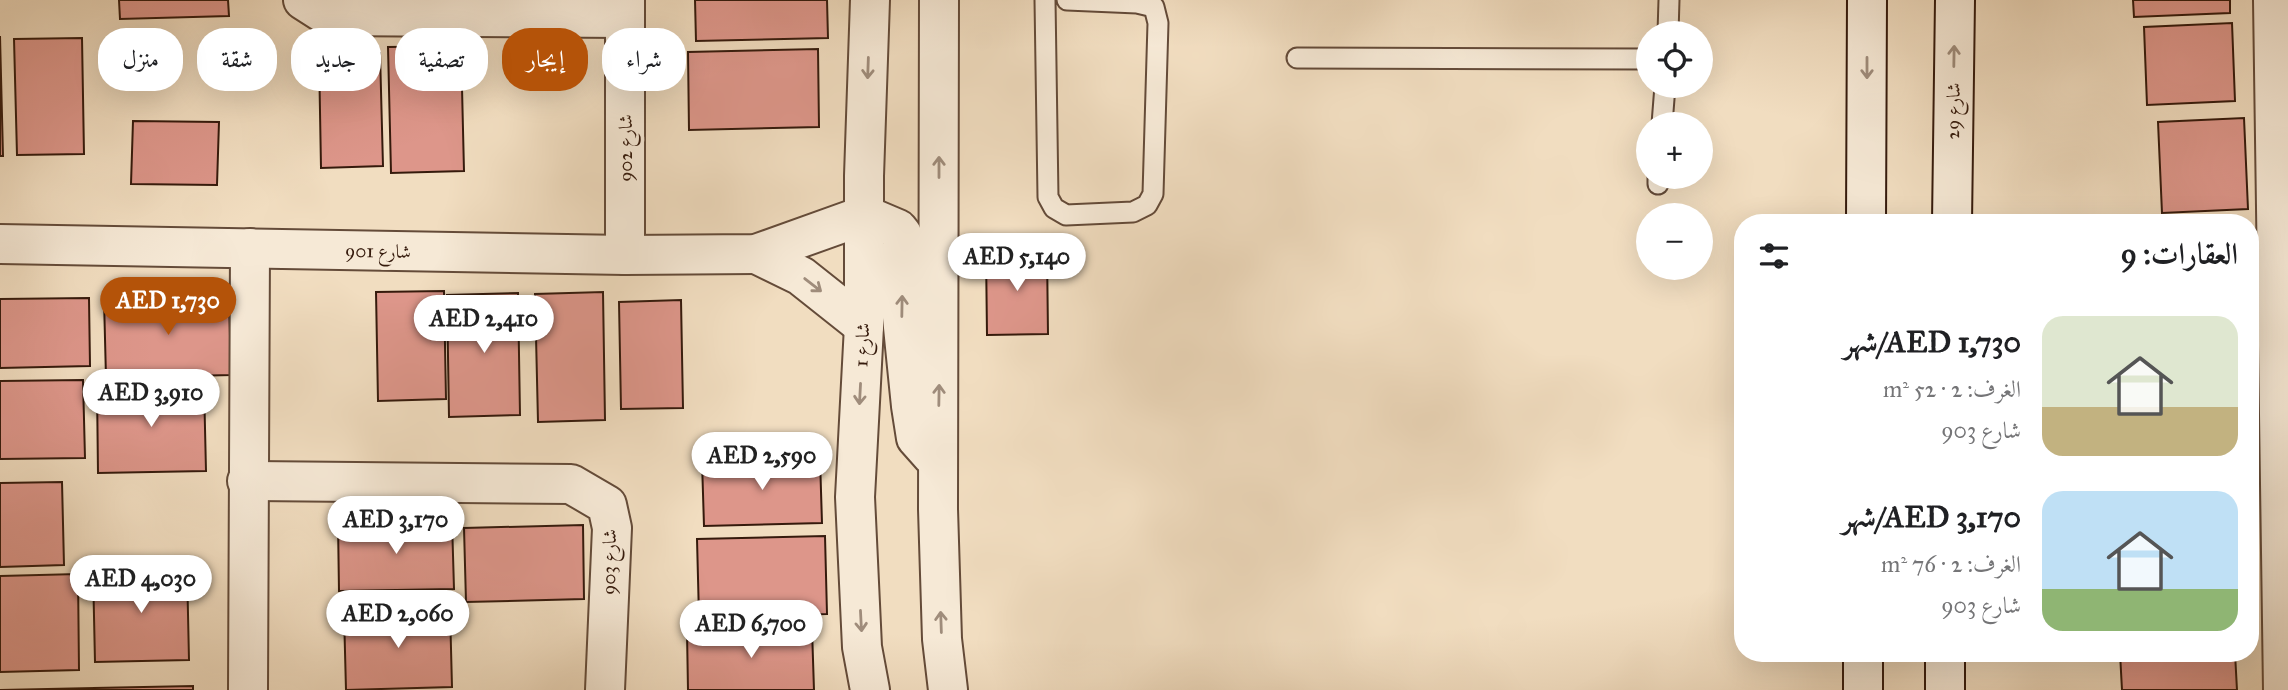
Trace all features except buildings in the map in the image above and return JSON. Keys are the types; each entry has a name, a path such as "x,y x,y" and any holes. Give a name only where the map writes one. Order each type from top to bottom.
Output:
{"street":[{"path":"303,0 328,16 625,9"},
{"name":"شارع 1","path":"870,0 864,326 855,497 863,647 870,690"},
{"path":"939,0 938,463 942,639 948,690"},
{"path":"1866,214 1867,0"},
{"name":"شارع 29","path":"1952,214 1955,0"},
{"path":"2273,0 2283,375 2283,690"},
{"name":"شارع 902","path":"625,9 625,255"},
{"path":"865,215 898,229 902,234 902,317 916,438 938,463"},
{"name":"شارع 901","path":"0,244 625,255 756,254 865,215"},
{"path":"248,690 250,248"},
{"name":"شارع 901","path":"756,254 801,276 864,326"},
{"name":"شارع 903","path":"247,481 571,484 607,505 612,528 605,690"},
{"path":"1863,662 1863,690"},
{"path":"1945,662 1945,690"}],"lane":[{"path":"1045,0 1048,197 1054,208 1066,215 1133,212 1147,205 1153,194 1158,23 1154,7 1137,3 1067,0"},
{"path":"1669,21 1670,0"},
{"path":"1297,58 1636,59"}]}
